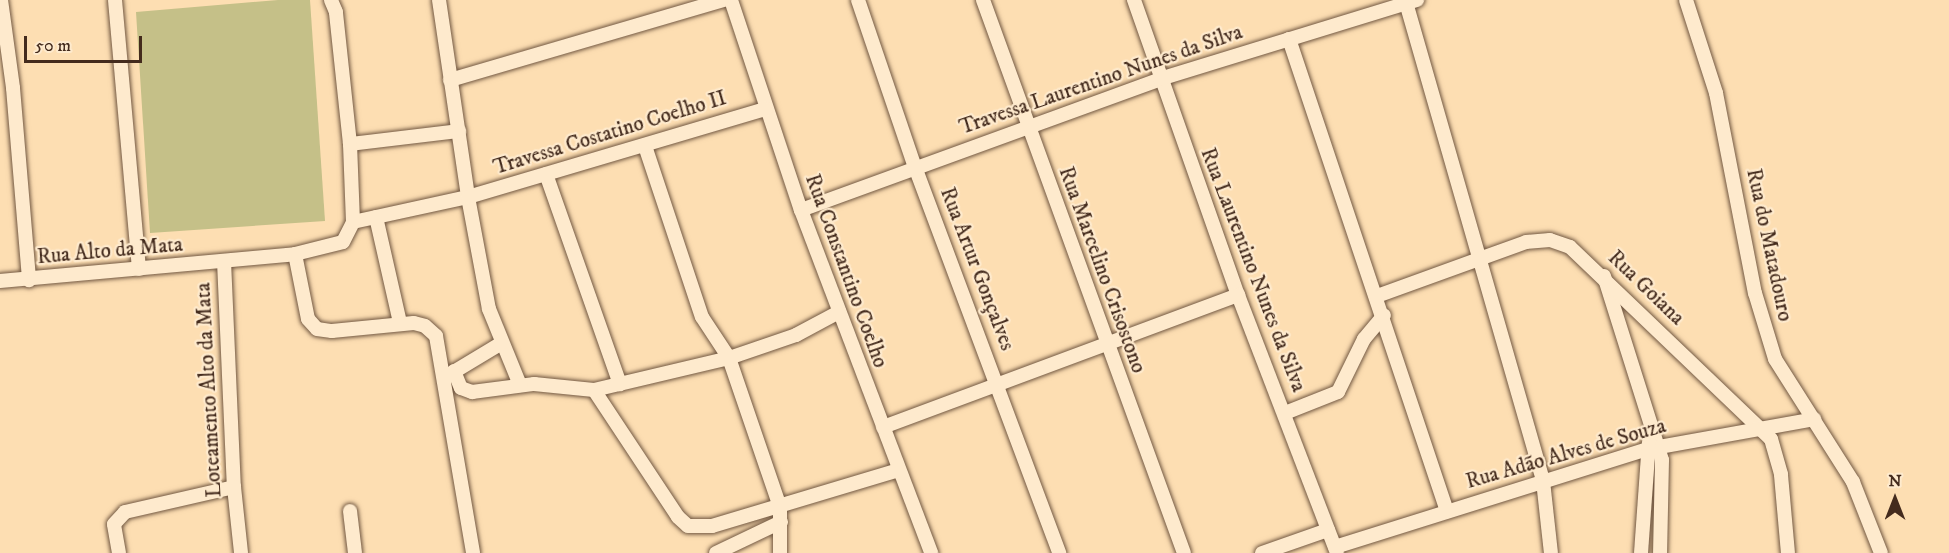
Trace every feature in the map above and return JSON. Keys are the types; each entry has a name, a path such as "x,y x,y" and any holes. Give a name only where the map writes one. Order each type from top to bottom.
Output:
{"street":[{"path":"1,0 2,39 13,88 28,280"},
{"path":"115,0 139,269"},
{"path":"439,0 468,197 489,309 500,344 520,385"},
{"path":"450,80 724,0"},
{"name":"Rua Constantino Coelho","path":"730,0 801,210 931,553"},
{"name":"Rua Artur Gonçalves","path":"858,0 915,167 998,384 1059,553"},
{"name":"Rua Marcelino Crisostono","path":"983,0 1106,345 1184,553"},
{"name":"Rua Laurentino Nunes da Silva","path":"1134,0 1238,295 1336,550"},
{"name":"Rua do Matadouro","path":"1686,0 1716,93 1760,313 1785,380 1814,419 1853,482 1881,553"},
{"path":"332,2 350,144 353,222"},
{"path":"1412,3 1479,259 1543,481 1551,553"},
{"name":"Travessa Laurentino Nunes da Silva","path":"801,210 1160,79 1412,3"},
{"path":"1289,39 1384,315 1447,511"},
{"name":"Travessa Costatino Coelho II","path":"353,222 468,197 765,109"},
{"path":"350,144 459,131"},
{"path":"645,146 702,317 729,358 780,507 780,553"},
{"path":"546,174 620,384"},
{"path":"376,217 400,323"},
{"name":"Loteamento Alto da Mata","path":"241,553 234,487 224,261 295,254 343,242 353,222"},
{"name":"Rua Goiana","path":"1377,296 1526,242 1550,240 1570,247 1604,275 1771,439 1779,462 1788,553"},
{"path":"295,254 308,319 316,329 332,331 400,323 420,323 431,329 439,343 449,374 473,553"},
{"name":"Rua Alto da Mata","path":"0,281 224,261"},
{"path":"1604,275 1651,431 1653,448 1641,553"},
{"path":"883,428 1238,295"},
{"path":"449,374 466,391 520,385 594,390 729,358 796,335 839,312"},
{"path":"1285,413 1338,392 1364,339 1384,315"},
{"path":"449,374 500,344"},
{"path":"594,390 682,523 694,528 712,526 780,507 899,470"},
{"name":"Rua Adão Alves de Souza","path":"1336,550 1447,511 1653,448 1814,419"},
{"path":"1653,448 1662,460 1660,553"},
{"path":"118,553 114,524 125,512 234,487"},
{"path":"350,511 355,553"},
{"path":"716,553 781,522"},
{"path":"1262,553 1328,530"}],"shaded area":[{"path":"278,0 310,0 325,221 150,233 136,12"}]}
